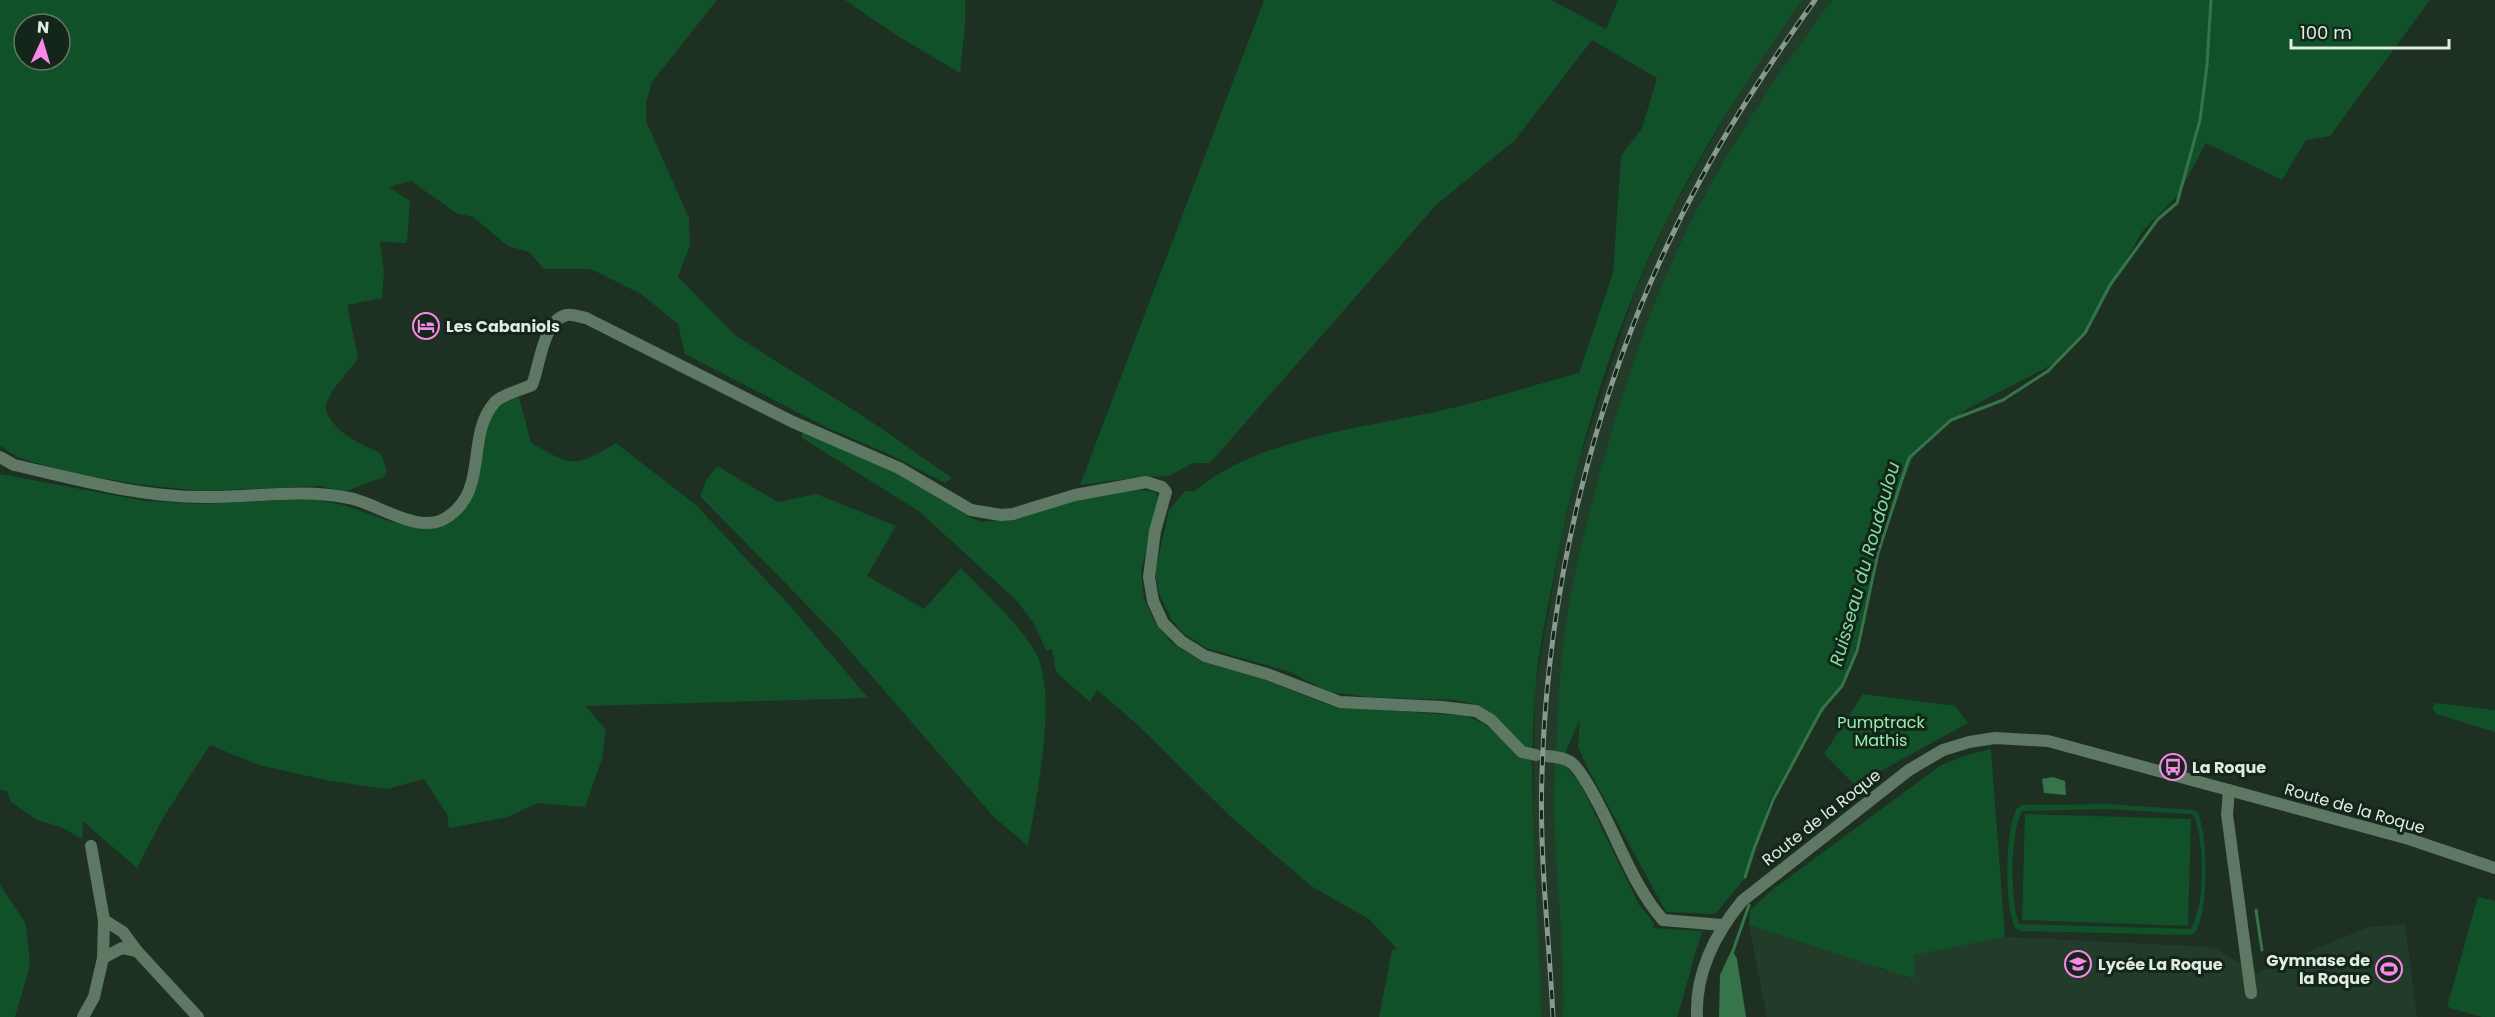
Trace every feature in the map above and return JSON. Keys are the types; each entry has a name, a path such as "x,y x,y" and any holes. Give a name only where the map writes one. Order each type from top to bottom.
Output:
{"street":[{"path":"0,457 14,465 136,492 202,497 308,492 350,498 414,522 430,523 443,520 462,504 471,489 483,420 496,401 532,385 546,334 559,318 570,314 586,318 793,422 899,468 971,510 1001,515 1013,514 1089,492 1146,482 1162,487 1167,492 1166,501 1155,531 1149,577 1153,601 1163,623 1181,641 1205,656 1267,674 1340,702 1476,711 1491,720 1522,752 1560,757 1571,762 1583,775 1611,826 1648,903 1663,920 1722,925"},
{"name":"Route de la Roque","path":"1697,1017 1700,980 1708,954 1722,925 1742,900 1909,770 1943,750 1969,742 1995,738 2048,741 2409,839 2495,868"},
{"path":"2229,790 2228,814 2251,993"},
{"path":"83,1017 94,997 103,958 104,920 91,846"},
{"path":"104,920 123,932 137,951 198,1017"},
{"path":"103,958 122,948 137,951"}],"shaded area":[{"path":"1802,0 1832,0 1760,102 1715,176 1677,251 1645,330 1586,529 1566,623 1554,780 1564,979 1563,1017 1541,1017 1533,845 1535,691 1560,544 1579,461 1635,292 1669,216 1736,97 1761,57"},
{"path":"2053,777 2065,781 2066,795 2044,793 2042,779"},
{"name":"Lycée La Roque","path":"2405,924 2417,1017 1767,1017 1749,925 1913,979 1915,955 2005,937 2213,947 2257,973 2369,927"},
{"path":"1732,949 1737,959 1746,1017 1719,1017 1720,975"}],"green space":[{"path":"0,0 717,0 652,82 646,103 646,121 689,218 690,245 678,277 735,335 869,420 952,478 945,483 891,455 828,428 685,354 678,324 641,294 591,269 544,269 529,252 508,246 473,217 456,213 411,181 389,187 410,201 407,243 380,242 384,271 382,298 347,305 358,358 335,387 325,407 334,424 347,436 380,453 387,469 384,477 344,492 321,486 201,491 76,474 19,458 0,446"},
{"path":"845,0 965,0 960,73 898,36"},
{"path":"1264,0 1551,0 1606,29 1618,0 1802,0 1748,79 1715,133 1669,216 1649,258 1600,389 1574,480 1546,616 1535,693 1532,774 1541,1017 1379,1017 1392,950 1397,949 1369,919 1311,886 1232,818 1139,726 1097,690 1090,702 1056,672 1052,649 1046,650 1034,624 1017,601 920,512 802,438 801,434 804,433 863,456 910,478 959,507 969,517 982,522 1016,518 1075,501 1133,488 1156,492 1159,500 1141,571 1144,598 1155,623 1172,643 1201,661 1262,679 1332,706 1466,716 1483,723 1495,732 1501,721 1475,704 1455,700 1367,697 1329,692 1290,672 1206,648 1183,633 1171,619 1159,593 1155,572 1169,510 1185,491 1195,491 1221,472 1251,457 1319,436 1456,407 1579,373 1613,273 1621,156 1642,128 1657,78 1592,40 1515,140 1436,205 1210,463 1193,463 1169,476 1141,477 1080,485"},
{"path":"1832,0 2430,0 2330,136 2306,140 2282,180 2206,143 2178,195 2142,232 2081,339 2053,364 1967,409 1916,451 1881,531 1852,666 1812,727 1770,800 1747,876 1715,914 1666,912 1585,763 1578,746 1580,719 1565,753 1556,751 1562,656 1571,592 1620,402 1664,280 1710,185 1748,121"},
{"path":"519,397 531,443 557,457 574,461 591,457 616,443 696,505 792,608 868,698 586,706 606,730 602,759 585,807 538,803 508,817 449,828 447,814 424,779 387,789 330,781 259,765 210,745 163,818 137,868 83,821 82,839 61,827 37,820 11,802 7,791 0,790 0,474 145,501 200,504 311,499 344,505 389,521 431,529 448,524 469,504 477,487 480,453 492,413 502,402"},
{"path":"717,466 778,502 816,494 896,526 867,576 924,609 961,568 1019,629 1035,651 1042,669 1045,692 1044,746 1028,846 993,816 837,636 700,496 707,479"},
{"name":"Pumptrack Mathis","path":"1863,694 1955,706 1968,723 1855,785 1824,754"},
{"path":"2436,703 2495,710 2495,732 2436,714 2432,707"},
{"path":"1991,749 2005,937 1915,955 1914,979 1749,925 1750,910 1772,890 1941,765"},
{"path":"1555,762 1567,768 1580,783 1639,905 1654,923 1653,928 1703,931 1677,1017 1563,1017 1555,826"},
{"path":"2109,804 2193,810 2198,813 2204,839 2206,874 2203,908 2195,933 2189,935 2022,931 2015,928 2009,902 2008,850 2013,819 2017,808 2022,805","holes":["2108,809 2191,814 2195,817 2202,858 2199,904 2191,929 2019,924 2014,900 2013,850 2022,811"]},
{"path":"2025,814 2191,819 2188,926 2022,920"},
{"path":"0,885 26,924 30,965 15,1017 0,1017"},
{"path":"2478,897 2495,901 2495,1017 2482,1017 2447,1007"}],"waterway":[{"name":"Ruisseau du Roudoulou","path":"1745,877 1773,800 1822,709 1842,686 1857,651 1878,553 1909,458 1951,420 2003,400 2048,371 2085,333 2110,285 2158,219 2177,203 2200,120 2207,65 2211,0"},
{"name":"Ruisseau du Roudoulou","path":"1733,951 1749,905"},
{"path":"2256,910 2262,950"}],"railway":[{"path":"1553,1017 1542,835 1542,774 1547,696 1556,618 1570,540 1588,464 1610,388 1637,314 1669,243 1704,173 1730,128 1771,63 1815,0"}],"place":[{"name":"Les Cabaniols","path":"426,326"},
{"name":"La Roque","path":"2173,767"},
{"name":"Lycée La Roque","path":"2078,964"},
{"name":"Gymnase de la Roque","path":"2389,969"}]}
